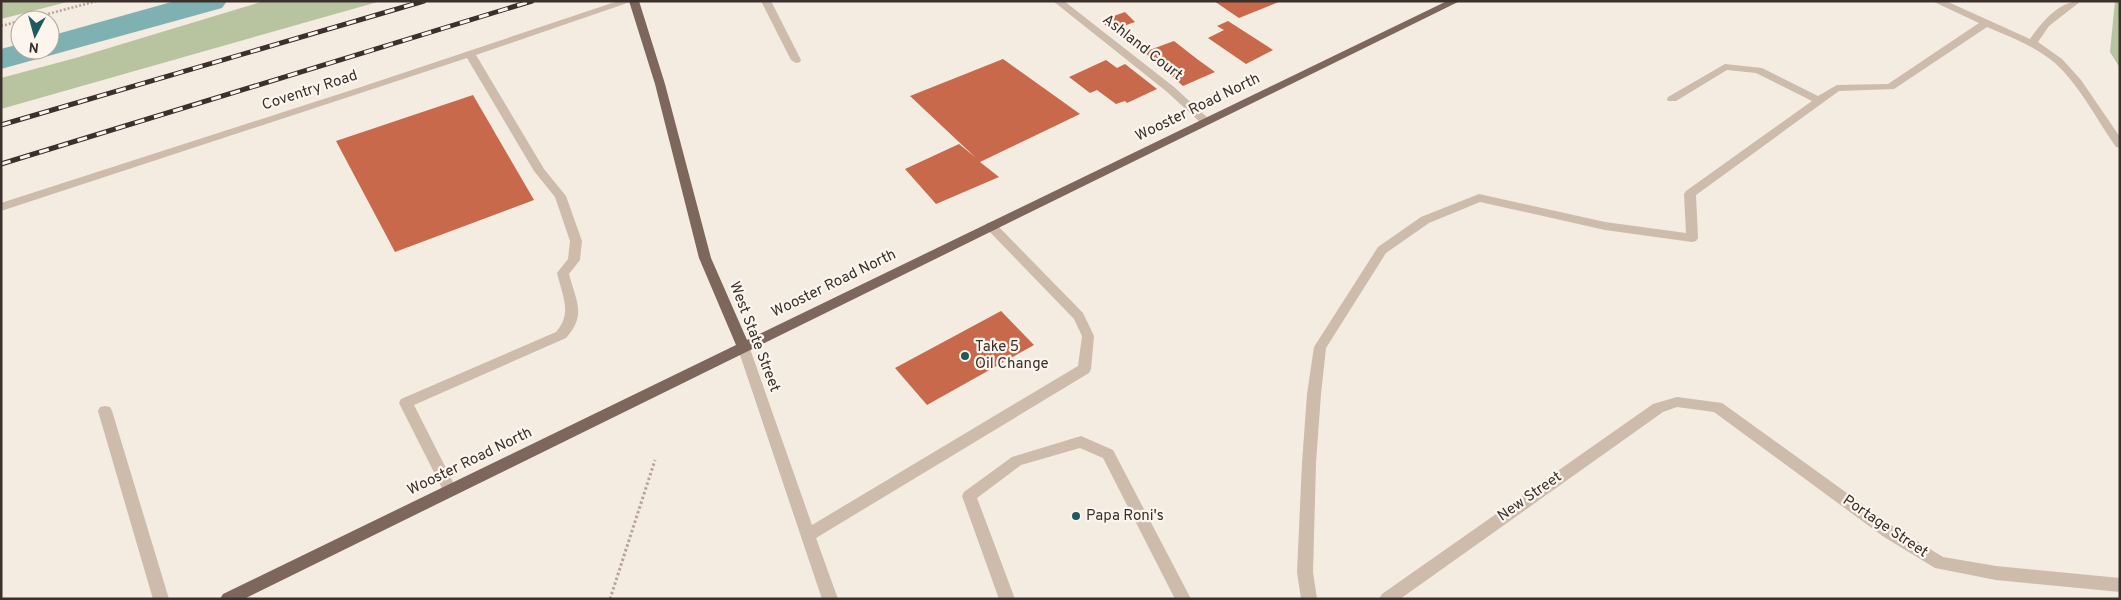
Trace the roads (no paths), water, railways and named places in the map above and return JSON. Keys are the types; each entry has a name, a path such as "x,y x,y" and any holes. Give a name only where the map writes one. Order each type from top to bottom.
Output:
{"main road":[{"name":"West State Street","path":"634,1 660,84 705,258 743,346"},
{"name":"Wooster Road North","path":"228,599 743,346 1454,1"}],"street":[{"name":"Coventry Road","path":"1,207 628,1"},
{"path":"766,1 796,60"},
{"name":"Ashland Court","path":"1058,1 1170,89 1206,122"},
{"path":"1937,1 2032,43 2058,61 2077,82 2120,145"},
{"path":"2032,43 2046,24 2076,1"},
{"path":"1308,599 1305,572 1309,462 1320,347 1382,250 1425,220 1479,198 1605,226 1692,238 1690,194 1837,88 1890,87 1986,23"},
{"path":"450,490 406,403 561,335 570,325 573,314 563,273 574,260 576,241 560,196 540,171 470,54"},
{"path":"1672,99 1725,67 1758,70 1819,101"},
{"path":"808,535 1084,369 1088,336 1079,316 990,226"},
{"name":"West State Street","path":"743,346 830,599"},
{"name":"Portage Street","path":"1677,402 1717,407 1889,532 1940,563 1996,573 2120,585"},
{"name":"New Street","path":"1387,599 1658,408 1677,402"},
{"path":"106,411 161,599"},
{"path":"1008,599 969,496 1017,461 1081,442 1108,454 1183,599"}],"waterway":[{"path":"60,43 211,1"},
{"path":"1,59 10,57"}],"railway":[{"path":"1,125 424,1"},
{"path":"1,164 532,1"}],"place":[{"name":"Take 5 Oil Change","path":"965,356"},
{"name":"Papa Roni's","path":"1076,516"}]}
